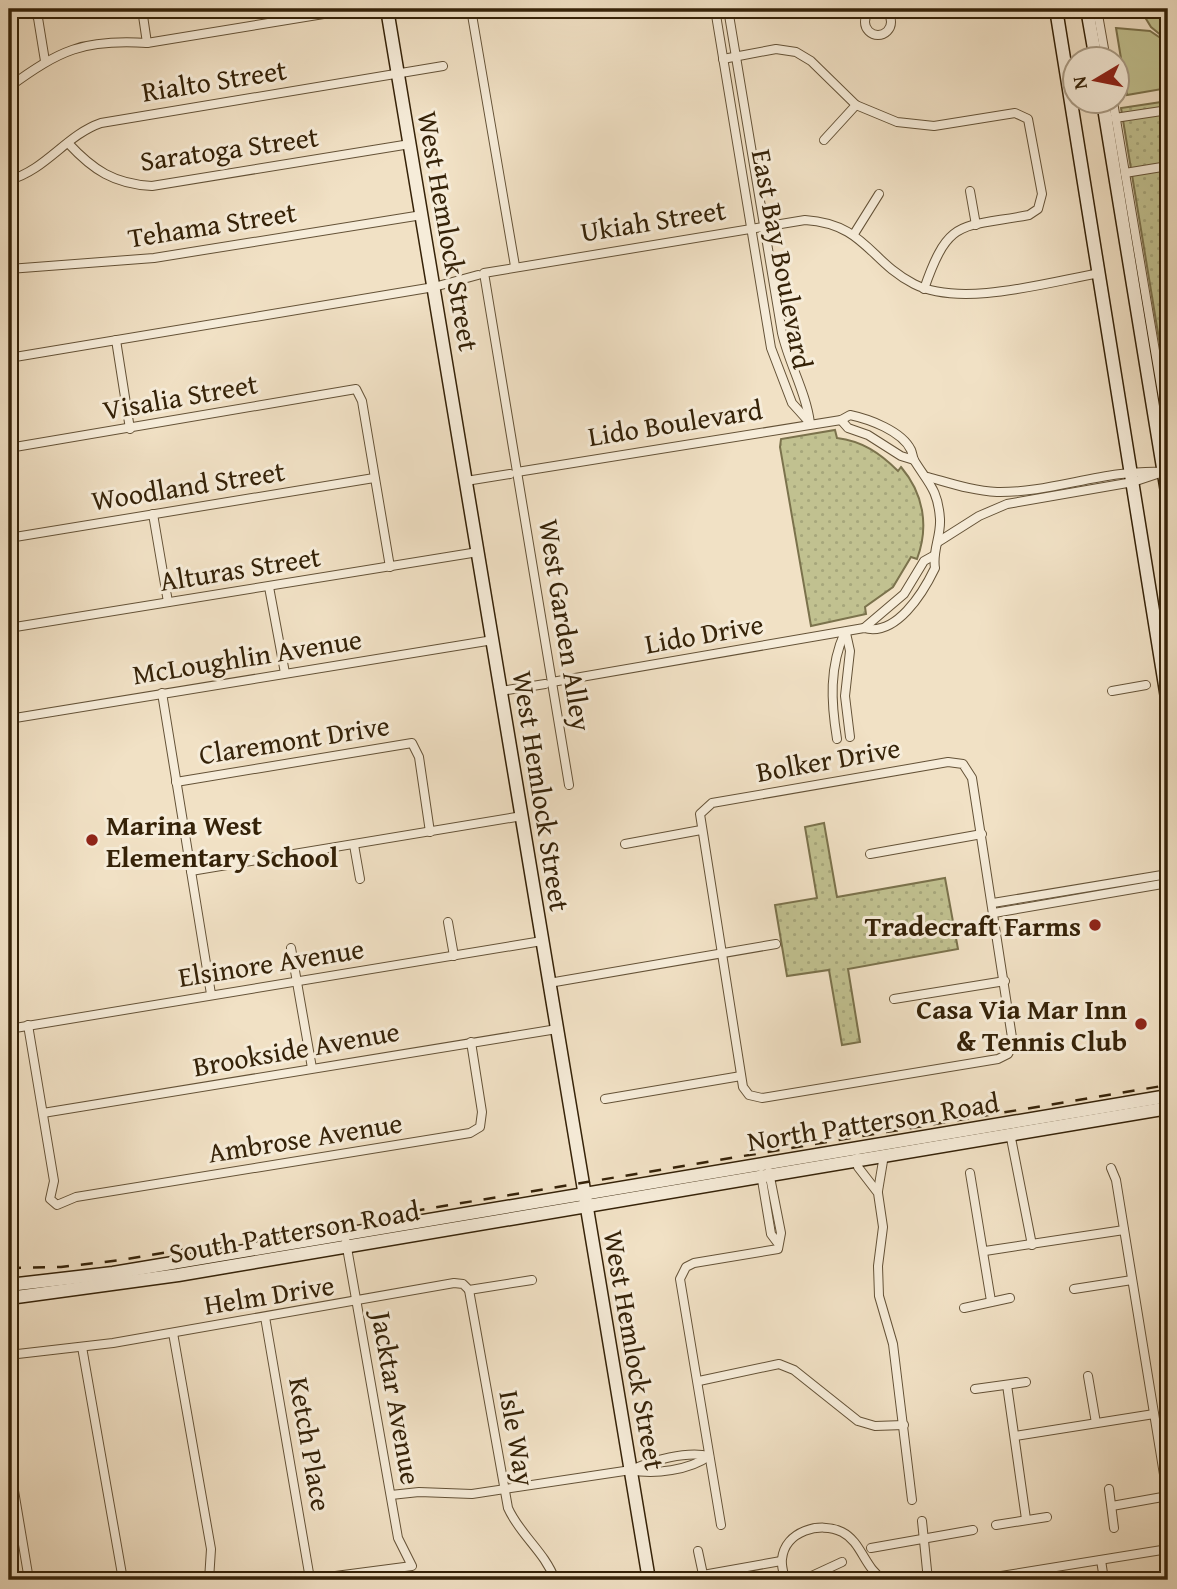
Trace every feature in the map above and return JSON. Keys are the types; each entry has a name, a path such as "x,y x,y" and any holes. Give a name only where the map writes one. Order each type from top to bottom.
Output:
{"street":[{"path":"32,9 38,18 45,61"},
{"path":"142,9 147,43"},
{"path":"9,86 45,61 91,43 147,43 354,9"},
{"name":"West Hemlock Street","path":"387,9 649,1580"},
{"path":"471,9 515,267"},
{"name":"East Bay Boulevard","path":"715,9 776,366 792,403 810,423"},
{"name":"East Bay Boulevard","path":"728,9 785,349 807,402 810,423"},
{"path":"1056,9 1168,704"},
{"path":"1087,9 1094,46"},
{"path":"1097,9 1104,46"},
{"path":"723,59 776,49 796,52 811,61 856,105 881,117 920,126 1015,113 1028,119 1041,204 1029,215 960,229 948,237 937,253 924,289"},
{"name":"Rialto Street","path":"9,180 40,166 90,127 114,120 443,66"},
{"path":"824,140 856,105"},
{"path":"1168,110 1115,118 1168,428"},
{"path":"1104,116 1168,498"},
{"name":"Saratoga Street","path":"68,143 87,163 110,178 133,185 152,186 410,144"},
{"path":"1125,173 1168,166"},
{"path":"970,191 976,225"},
{"path":"854,234 879,194"},
{"name":"Tehama Street","path":"9,270 154,258 422,215"},
{"name":"Ukiah Street","path":"9,358 434,288 515,267 751,227 814,220 854,234 894,271 924,289 966,295 1100,273"},
{"name":"West Garden Alley","path":"481,274 548,683 569,785"},
{"path":"116,340 130,429"},
{"name":"Visalia Street","path":"9,448 359,390 374,478"},
{"name":"Lido Boulevard","path":"466,481 841,420 850,415 888,430 911,448 914,460 928,477 939,509 939,542"},
{"name":"Lido Boulevard","path":"841,420 848,428 868,435 901,456 914,460"},
{"path":"928,477 979,490 999,492 1164,472"},
{"path":"939,542 979,516 1007,504 1132,476"},
{"path":"374,478 390,567"},
{"name":"Woodland Street","path":"9,538 374,478"},
{"path":"153,513 168,602"},
{"name":"Lido Drive","path":"501,691 864,628 875,631 883,628 915,602 935,568 933,556 939,542"},
{"name":"Alturas Street","path":"9,628 478,552"},
{"name":"Lido Drive","path":"864,628 904,594 924,561 933,556"},
{"path":"269,587 285,673"},
{"path":"845,632 850,651 845,696 850,737"},
{"path":"837,739 832,674 845,632"},
{"name":"McLoughlin Avenue","path":"9,719 493,640"},
{"path":"1112,691 1146,685"},
{"path":"162,693 211,994"},
{"name":"Claremont Drive","path":"176,782 412,743 419,757 430,832"},
{"name":"Bolker Drive","path":"701,830 701,814 712,803 948,762 963,764 970,773 982,834 1013,1044 1007,1054 998,1059 762,1098 749,1095 743,1087 741,1076"},
{"path":"191,871 522,816"},
{"path":"605,1100 741,1076 701,830 625,844"},
{"path":"870,854 982,834"},
{"path":"354,845 360,879"},
{"path":"992,903 1168,874"},
{"path":"994,913 1168,883"},
{"path":"448,922 454,956"},
{"name":"Elsinore Avenue","path":"9,1029 542,941"},
{"path":"549,983 776,944"},
{"path":"291,948 312,1069"},
{"path":"894,999 1005,981"},
{"path":"28,1026 43,1113"},
{"name":"Brookside Avenue","path":"43,1113 556,1029"},
{"name":"Ambrose Avenue","path":"43,1113 54,1181 50,1195 53,1204 470,1133 480,1127 482,1112 471,1042"},
{"name":"North Patterson Road","path":"856,1154 884,1155 1168,1096"},
{"name":"North Patterson Road","path":"586,1200 1009,1129 1168,1108"},
{"path":"1009,1129 1032,1245"},
{"path":"856,1154 878,1194 884,1227 878,1266 879,1296 893,1344 912,1500"},
{"path":"878,1194 884,1155"},
{"path":"1111,1168 1116,1180 1168,1498 1112,1506"},
{"path":"721,1525 680,1279 686,1268 694,1263 777,1246 771,1234 765,1171"},
{"path":"970,1173 985,1251 991,1301"},
{"name":"South Patterson Road","path":"9,1298 104,1287 346,1241 586,1200"},
{"path":"985,1251 1124,1230"},
{"name":"South Patterson Road","path":"9,1285 346,1241"},
{"name":"Jacktar Avenue","path":"310,1579 412,1566 412,1560 400,1547 346,1241"},
{"name":"Helm Drive","path":"9,1355 82,1347 357,1303 454,1283 463,1284 469,1290 532,1280"},
{"path":"1074,1289 1132,1280"},
{"name":"Isle Way","path":"469,1290 503,1488 513,1519 541,1554 555,1580"},
{"path":"964,1308 1010,1298"},
{"name":"Ketch Place","path":"265,1317 310,1579"},
{"path":"173,1332 211,1549 209,1580"},
{"path":"82,1347 123,1580"},
{"path":"699,1381 779,1364 799,1373 858,1421 875,1426 904,1425"},
{"path":"1088,1376 1096,1423"},
{"path":"975,1389 1026,1382"},
{"path":"1007,1385 1026,1519"},
{"path":"1015,1436 1154,1414"},
{"path":"391,1495 419,1492 458,1495 631,1470 645,1464 697,1453 709,1456"},
{"path":"9,1461 29,1580"},
{"path":"1109,1489 1114,1528"},
{"path":"996,1525 1047,1517"},
{"path":"922,1521 928,1580"},
{"path":"785,1580 781,1561 786,1547 799,1534 814,1528 833,1528 854,1542 871,1569 884,1580"},
{"path":"872,1548 973,1530"},
{"path":"976,1580 1168,1549"},
{"path":"698,1551 704,1578 781,1561"},
{"path":"1101,1560 1104,1580"},
{"path":"803,1580 842,1562"},
{"path":"305,1580 310,1579"}],"green space":[{"path":"1140,9 1168,9 1168,41 1151,27"},
{"path":"1116,28 1150,31 1168,43 1168,88 1132,94 1132,46 1119,46"},
{"path":"1168,101 1168,394 1122,116 1132,116 1132,106"},
{"path":"835,430 837,438 870,449 898,471 901,467 915,488 919,500 923,535 917,559 911,557 893,587 865,607 866,614 811,626 780,447 781,439"},
{"path":"824,823 837,897 945,878 958,949 848,969 860,1042 842,1045 829,970 787,976 775,905 817,898 805,827"}],"railway":[{"path":"9,1268 61,1267 121,1260 1168,1085"}],"place":[{"name":"Marina West Elementary School","path":"92,840"},
{"name":"Tradecraft Farms","path":"1095,925"},
{"name":"Casa Via Mar Inn & Tennis Club","path":"1141,1024"}]}
